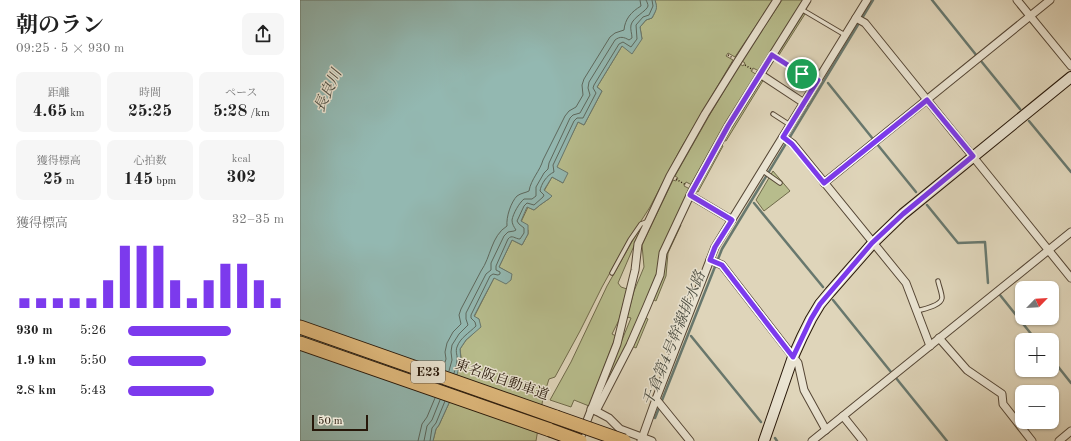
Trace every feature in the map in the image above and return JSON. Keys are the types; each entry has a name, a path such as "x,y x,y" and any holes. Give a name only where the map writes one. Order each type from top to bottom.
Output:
{"highway":[{"name":"東名阪自動車道","path":"300,327 624,441"},
{"name":"E23","path":"300,343 579,441"}],"street":[{"path":"579,441 593,410 617,344 636,270 638,244 670,176 705,114 777,0"},
{"path":"593,410 630,345 660,275 663,253 690,195 728,126 807,0"},
{"path":"1017,0 1071,66"},
{"path":"824,183 1050,0"},
{"path":"642,439 659,403 714,261 715,247 786,140 790,126 845,35 860,20 863,1"},
{"path":"860,20 973,156 1071,278"},
{"path":"760,74 804,103"},
{"path":"764,441 793,357 811,319 820,304 872,243 903,214 1071,77"},
{"path":"786,140 824,183 906,283 930,346"},
{"path":"690,195 732,220"},
{"path":"812,441 1071,232"},
{"path":"714,261 722,265 798,363 804,390 826,430"},
{"path":"939,338 967,370 1002,394 1003,404 1032,441"},
{"path":"659,403 690,441"},
{"path":"593,410 609,418 620,429 642,439 652,441"},
{"path":"843,416 863,441"},
{"path":"1059,441 1071,431"}],"lane":[{"path":"801,9 845,35"},
{"path":"772,55 802,74 807,73 818,80"},
{"path":"773,114 790,126"},
{"path":"764,171 780,183"},
{"path":"612,273 630,240 641,224 650,220"},
{"path":"917,311 940,302 942,297 938,281"}],"path":[{"path":"744,65 752,69"},
{"path":"677,180 685,184"}],"green space":[{"path":"655,0 773,0 735,57 728,53 726,56 733,60 681,148 650,207 623,249 555,377 549,379 543,398 536,441 433,441 436,429 449,403 461,357 460,349 466,340 474,333 479,319 474,317 494,278 511,274 499,267 512,240 522,245 528,234 528,230 521,222 528,207 534,210 550,198 544,191 552,177 563,183 556,167 578,122 584,125 602,91 597,87 622,46 642,39 640,27 646,20 652,18 656,9"},
{"path":"782,0 805,0 759,71 753,68 751,71 757,75 692,185 686,182 684,186 690,189 658,275 629,343 597,401 631,318 627,317 634,291 644,267 642,245 673,180 676,181 678,178 675,176 709,116 740,64 743,66 745,63 742,61"},
{"path":"802,13 805,14 779,55 775,53"},
{"path":"760,79 764,79 726,141 723,140"},
{"path":"720,144 723,146 698,192 695,190"},
{"path":"773,171 790,191 764,211 756,200"},
{"path":"679,224 681,225 668,253 666,276 656,301 652,299 664,254"},
{"path":"638,231 640,232 618,283 621,287 627,289 619,320 612,334 616,336 589,406 574,400 571,407 550,400 571,362 607,286"},
{"path":"644,317 648,319 636,348 632,346"}],"water":[{"name":"長良川","path":"300,0 655,0 656,9 652,18 646,20 640,27 642,39 632,54 622,46 597,87 602,91 584,125 578,122 557,167 568,173 563,183 552,177 544,190 552,196 534,210 527,207 521,221 528,225 528,234 522,245 512,240 499,267 512,274 511,280 506,284 494,278 474,316 479,319 481,327 466,340 460,349 461,361 449,403 436,429 433,441 300,441"}],"waterway":[{"name":"千倉第4号幹線排水路","path":"655,418 722,249 873,0"},
{"path":"932,0 977,56"},
{"path":"981,61 1020,109"},
{"path":"828,83 873,139"},
{"path":"1029,121 1071,172"},
{"path":"877,144 916,192"},
{"path":"754,203 823,287"},
{"path":"927,205 958,243 985,242 988,283"},
{"path":"1000,295 1030,333"},
{"path":"833,300 891,372"},
{"path":"691,336 761,422"},
{"path":"1059,368 1071,383"},
{"path":"896,378 947,441"}],"route":[{"path":"772,55 802,74 807,73 818,80 783,137 792,144 824,183 927,100 973,156 903,214 872,243 820,304 811,319 793,357 722,265 710,260 715,247 732,220 690,195 728,126 772,55"}]}
